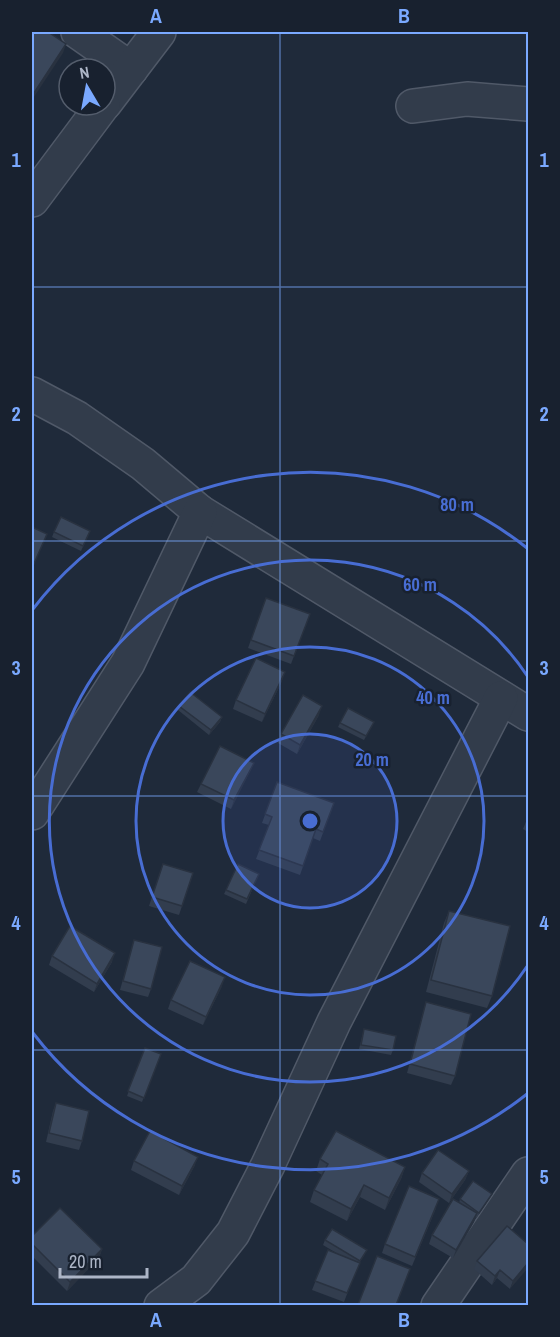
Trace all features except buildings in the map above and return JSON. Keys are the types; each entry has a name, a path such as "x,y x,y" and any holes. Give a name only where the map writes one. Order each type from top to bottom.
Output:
{"street":[{"path":"78,32 130,69"},
{"path":"117,86 159,32"},
{"path":"413,106 467,99 528,104"},
{"path":"32,200 94,117"},
{"path":"32,394 77,418 143,464 200,512 515,706 334,1022 268,1165 233,1233 196,1280 161,1305"},
{"path":"32,813 128,663 200,512"},
{"path":"438,1305 528,1174"}]}
